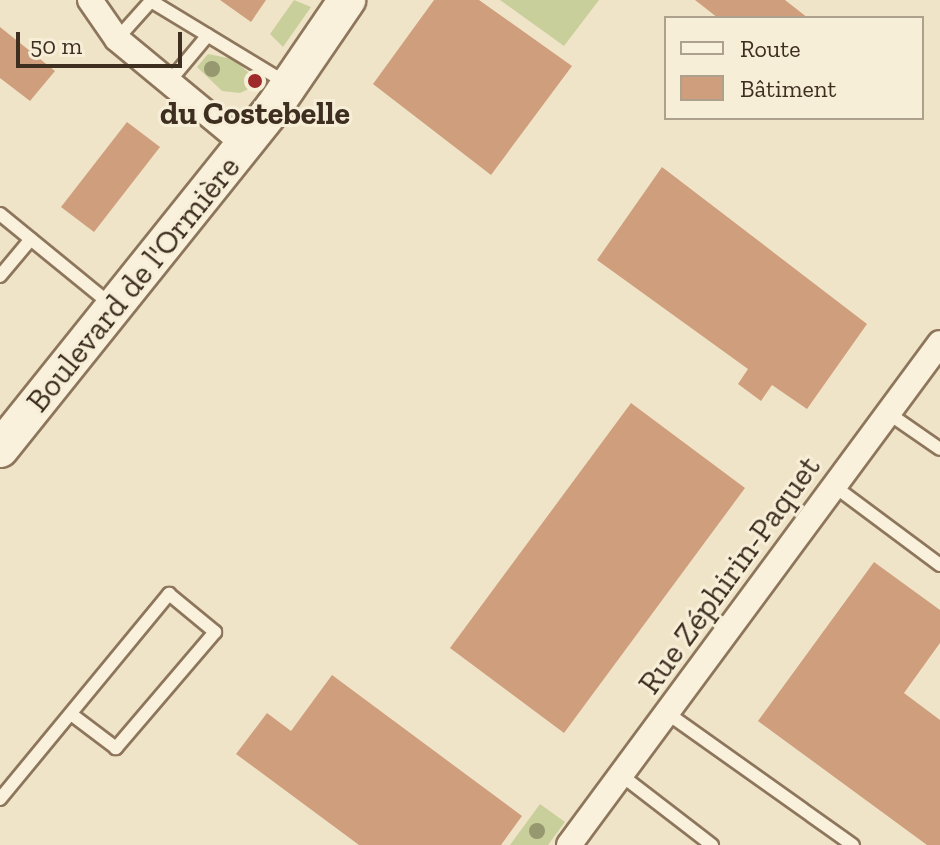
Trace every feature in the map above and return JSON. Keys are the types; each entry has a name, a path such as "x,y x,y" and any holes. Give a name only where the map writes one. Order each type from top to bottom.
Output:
{"main road":[{"name":"Boulevard de l'Ormière","path":"0,449 245,145 347,0"}],"street":[{"path":"90,0 117,39 245,145"},
{"name":"Rue Zéphirin-Paquet","path":"569,845 940,343"}],"lane":[{"path":"117,39 151,1 289,84"},
{"path":"168,83 208,35"},
{"path":"0,214 116,308"},
{"path":"0,276 31,239"},
{"path":"888,413 940,449"},
{"path":"834,486 940,565"},
{"path":"0,799 169,594 215,632 116,748 71,714"},
{"path":"667,713 853,845"},
{"path":"621,775 712,845"}],"green space":[{"path":"294,0 311,7 283,47 270,34"},
{"path":"500,0 599,0 564,46"},
{"path":"208,54 233,59 255,78 255,86 240,93 222,91 197,67"},
{"path":"540,804 565,822 548,845 510,845"}],"building":[{"path":"220,0 266,0 251,22"},
{"path":"434,0 479,0 572,66 491,175 373,84"},
{"path":"695,0 785,0 805,16 715,16"},
{"path":"0,27 55,71 30,101 0,78"},
{"path":"127,122 160,147 94,232 61,207"},
{"path":"662,167 867,324 807,409 772,385 761,401 738,384 748,369 597,260"},
{"path":"631,403 745,488 564,733 450,648"},
{"path":"874,562 940,610 940,643 904,693 940,720 940,845 927,845 758,721"},
{"path":"332,675 522,816 501,845 359,845 236,754 267,713 291,731"}],"place":[{"name":"du Costebelle","path":"255,81"}]}
